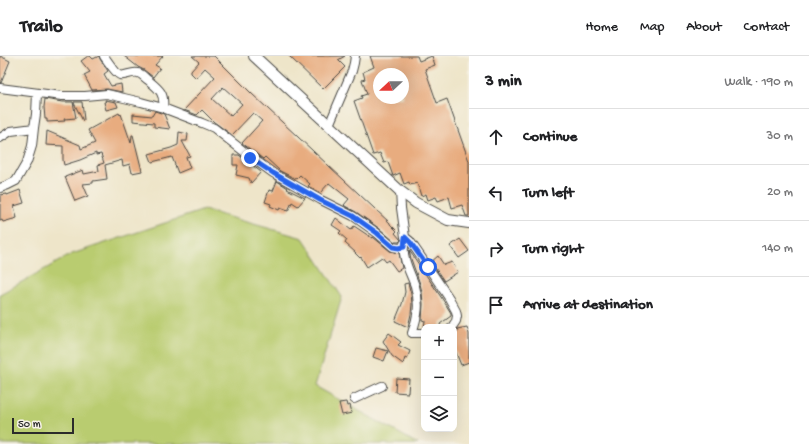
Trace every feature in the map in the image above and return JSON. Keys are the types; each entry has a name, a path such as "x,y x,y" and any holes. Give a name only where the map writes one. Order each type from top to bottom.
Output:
{"main road":[{"path":"254,56 400,191 416,203 438,216 448,220 469,223"}],"street":[{"path":"104,56 119,75 139,73 157,87 163,96 163,108"},
{"path":"329,125 352,71 355,56"},
{"path":"0,88 62,96 107,94 163,108 202,123 214,128 250,158 273,173 320,200 353,216 377,233 393,247 404,247"},
{"path":"0,188 16,181 27,162 32,146 37,93"},
{"path":"0,138 11,132 34,128"},
{"path":"400,191 405,237 403,254 415,288 418,305 417,319 412,333 421,333"},
{"path":"405,237 449,298 456,312 456,321 454,324"},
{"path":"354,399 382,386"}],"green space":[{"path":"204,210 303,238 342,297 315,386 418,444 0,444 0,294 72,254"}],"building":[{"path":"0,56 10,61 1,83 0,83"},
{"path":"88,56 93,59 99,56 108,71 104,74 111,86 121,84 122,92 107,89 92,90 84,75 90,72 81,61"},
{"path":"124,56 163,56 155,65 160,68 153,77"},
{"path":"192,56 214,56 252,94 390,223 397,231 395,233 401,240 399,242 395,242 380,229 345,206 344,205 349,199 329,183 320,193 308,186 310,184 300,175 296,179 280,171 265,157 263,159 242,143 262,121 253,113 232,135 214,122 202,110 197,115 184,110 215,77 205,68 196,78 191,71 199,62","holes":["223,87 242,104 231,116 212,99"]},
{"path":"289,56 345,56 338,60 345,67 323,89"},
{"path":"370,56 417,56 419,61 432,56 435,65 425,69 437,103 447,99 469,161 469,216 466,216 462,205 452,208 449,197 438,201 436,197 428,200 426,194 421,196 417,183 410,185 409,182 404,184 400,173 393,176 388,162 384,163 380,153 373,155 354,101 367,94 362,80 365,79 363,72 374,67"},
{"path":"45,99 73,102 76,118 64,119 65,121 47,122 47,119 45,119"},
{"path":"105,100 116,102 118,107 106,110"},
{"path":"82,102 83,121 74,103"},
{"path":"155,111 164,114 170,129 154,127 154,123 133,121 133,114 152,116"},
{"path":"119,113 120,115 121,114 131,143 133,135 142,171 132,173 130,164 123,166 122,160 105,165 107,179 83,184 88,196 75,201 65,177 83,170 84,174 99,171 98,165 104,163 101,154 96,155 96,153 64,165 63,146 46,145 47,131 80,145 81,149 95,143 88,130"},
{"path":"179,132 188,134 187,141 182,141 190,156 186,157 190,168 178,173 172,157 152,162 149,154 178,145"},
{"path":"233,155 239,155 261,172 251,183 249,178 236,175 238,165 233,165"},
{"path":"277,181 288,188 287,189 305,198 298,206 292,202 288,211 280,208 279,210 270,206 271,204 265,202 269,190 273,191"},
{"path":"20,190 24,203 14,206 17,218 3,222 2,220 0,221 0,195 7,195"},
{"path":"336,218 351,230 354,226 372,238 373,237 390,251 399,253 402,268 397,271 389,260 386,262 382,257 367,267 361,257 360,258 345,243 347,240 339,233 341,231 332,225"},
{"path":"460,239 469,251 459,258 450,246"},
{"path":"409,250 451,313 451,316 440,324 424,324 425,321 422,320 422,292"},
{"path":"438,256 444,265 452,262 458,272 444,281 431,262"},
{"path":"408,283 412,304 408,327 395,321 405,292 404,284"},
{"path":"467,327 469,334 469,362 461,365 457,355 457,329"},
{"path":"389,333 401,342 398,345 410,351 403,364 392,356 383,341"},
{"path":"376,348 388,351 384,361 373,357"},
{"path":"396,378 409,379 408,393 395,392"},
{"path":"346,402 347,406 350,405 352,413 342,415 339,403"}],"route":[{"path":"250,158 320,200 353,216 377,233 393,247 404,247 405,237 428,267"}]}
